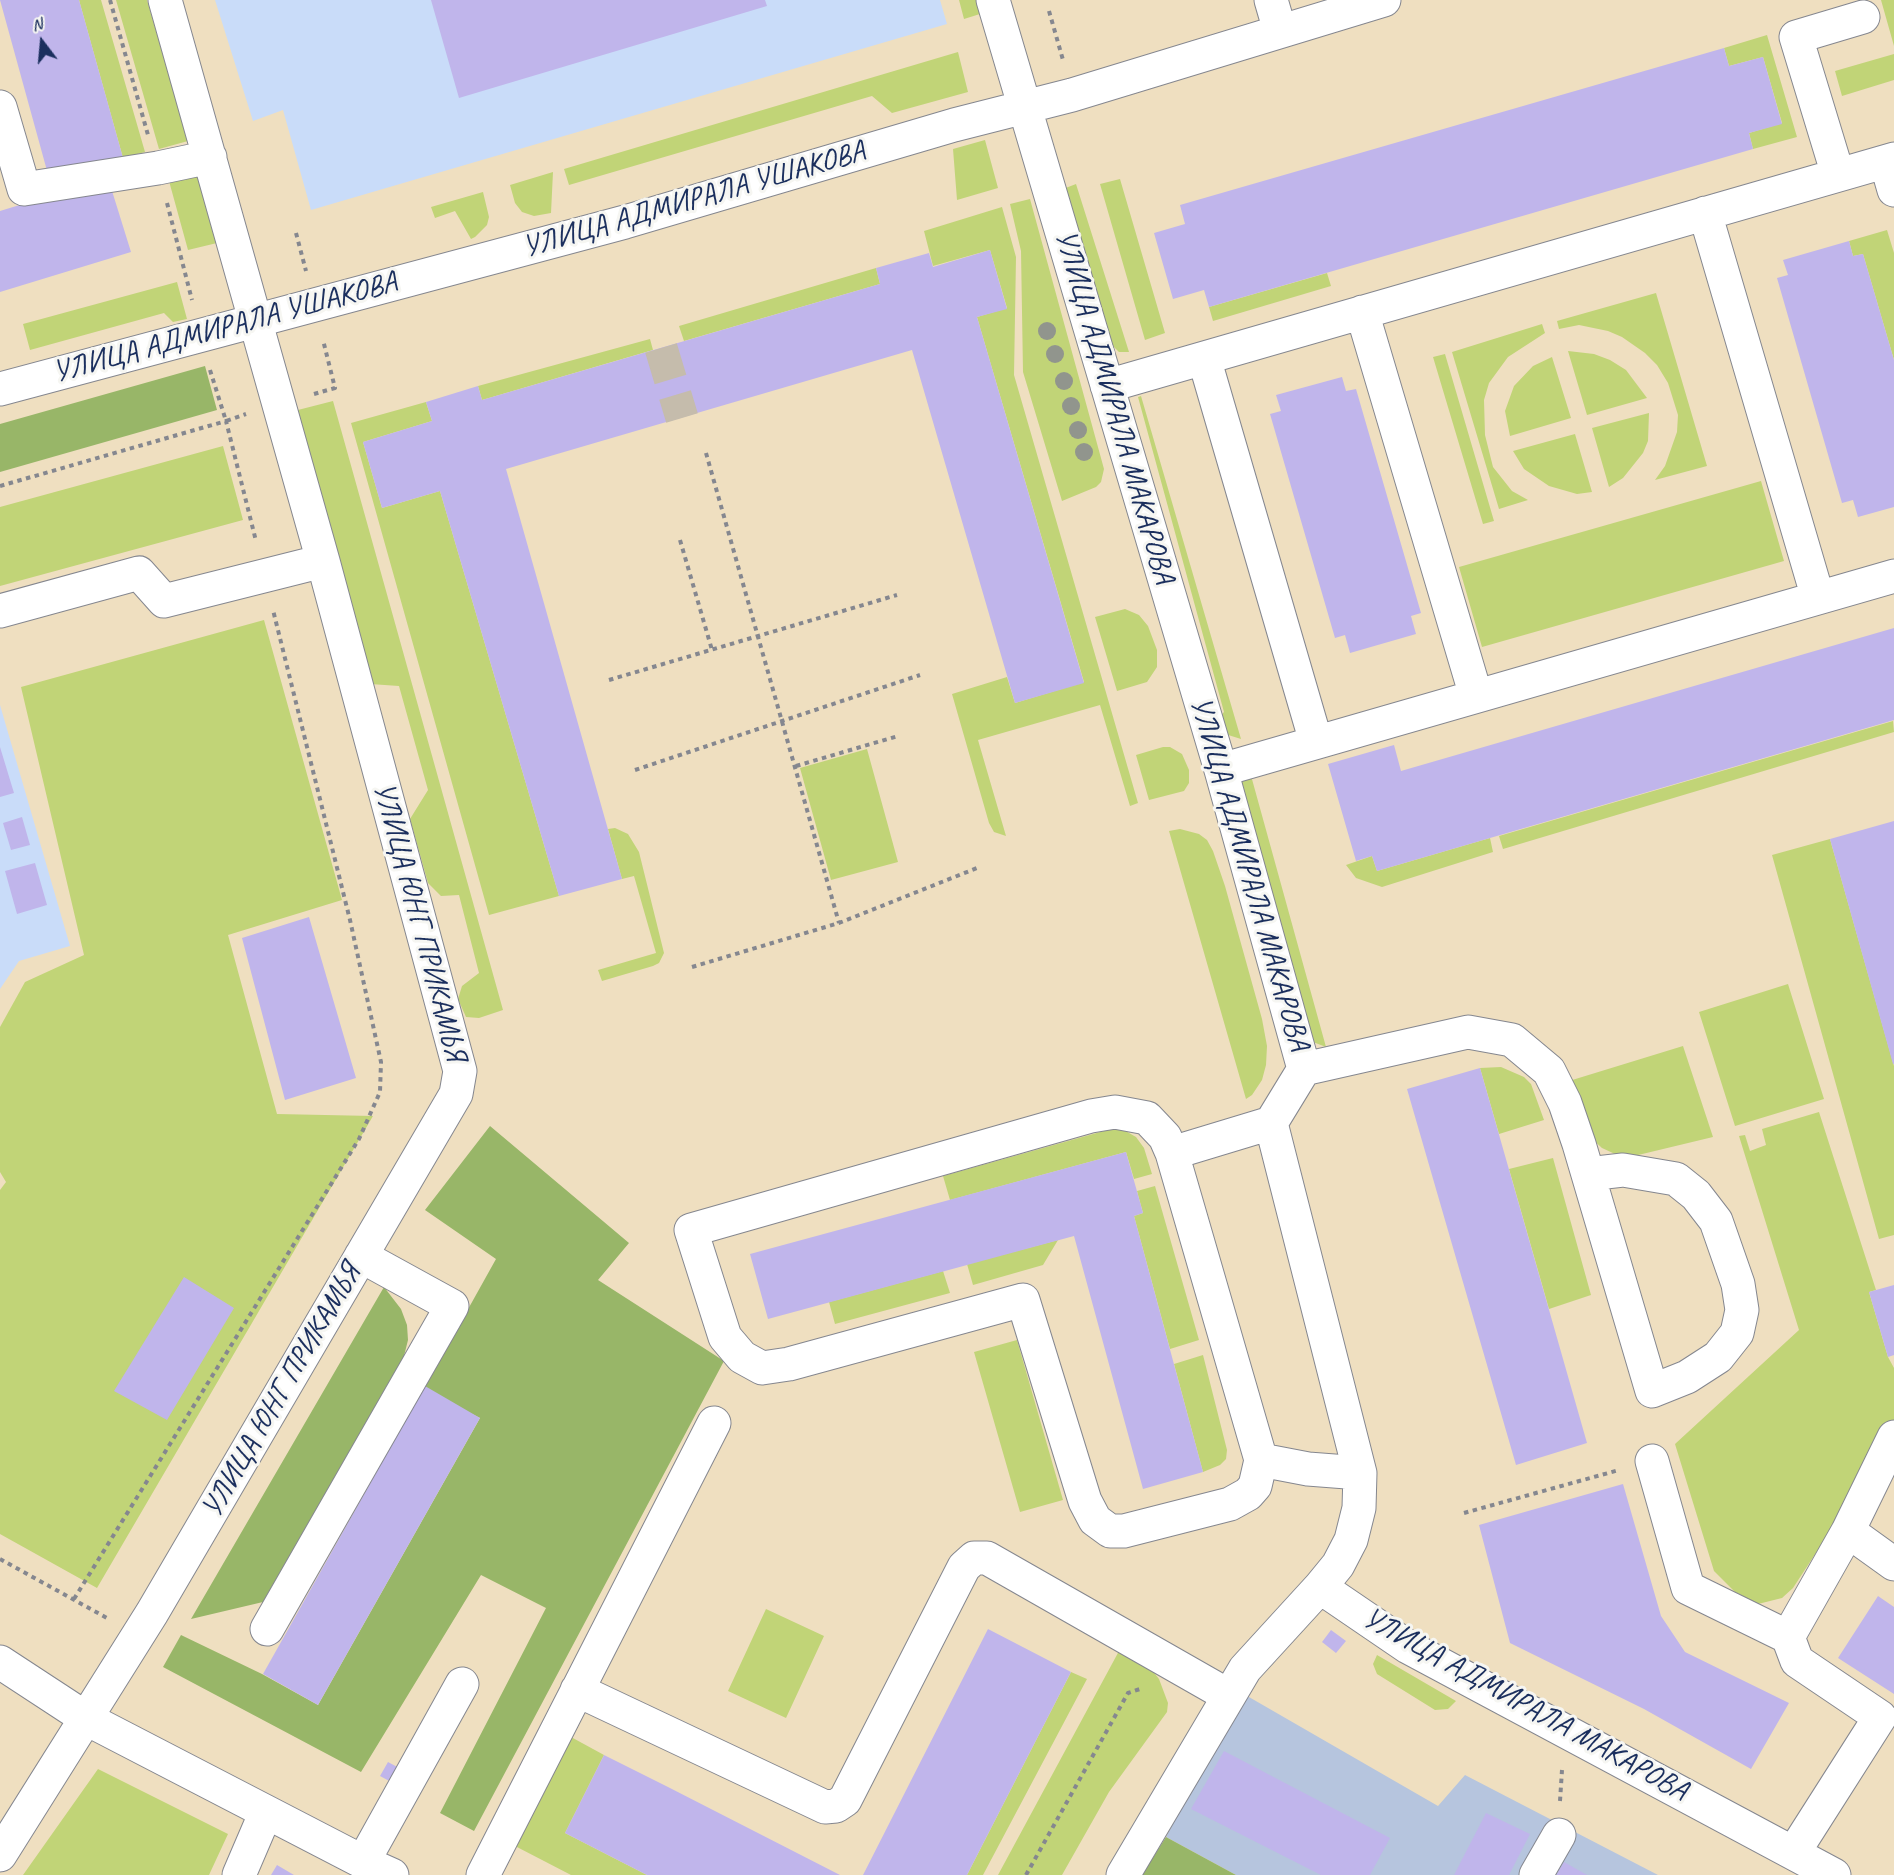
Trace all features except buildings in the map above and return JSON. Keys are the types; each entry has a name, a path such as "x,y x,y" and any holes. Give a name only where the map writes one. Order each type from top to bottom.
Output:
{"street":[{"name":"УЛИЦА ЮНГ ПРИКАМЬЯ","path":"0,1855 140,1635 456,1094 460,1071 323,561 165,0"},
{"name":"УЛИЦА АДМИРАЛА МАКАРОВА","path":"993,0 1221,770 1304,1069 1270,1123"},
{"path":"1271,0 1280,31"},
{"name":"УЛИЦА АДМИРАЛА УШАКОВА","path":"0,389 625,222 954,125 1025,108 1384,0"},
{"path":"1838,176 1797,37 1863,17"},
{"path":"0,107 12,193 210,157"},
{"path":"1107,386 1838,176 1891,170"},
{"path":"1705,213 1818,598"},
{"path":"1362,312 1476,696"},
{"path":"1204,358 1316,742"},
{"path":"0,610 139,573 164,601 323,561"},
{"path":"1221,770 1894,576"},
{"path":"1304,1069 1468,1032 1512,1040 1550,1071 1565,1103 1588,1174 1652,1391 1687,1377 1718,1357 1737,1333 1742,1310 1738,1284 1716,1221 1696,1195 1676,1179 1623,1170 1588,1174"},
{"path":"1115,1112 1146,1118 1165,1137 1172,1153 1261,1460 1255,1486 1248,1494 1230,1504 1124,1531 1110,1531 1095,1520 1085,1501 1023,1300 789,1364 762,1368 742,1357 725,1337 691,1230 1091,1116 1115,1112"},
{"path":"1123,1875 1245,1669 1263,1647 1292,1621 1338,1565 1350,1540 1359,1508 1360,1473 1270,1123 1172,1153"},
{"path":"267,1629 452,1306 361,1256"},
{"path":"483,1875 714,1423"},
{"path":"1788,1637 1848,1531 1894,1437"},
{"path":"1261,1460 1308,1469 1360,1473"},
{"path":"1652,1461 1688,1588 1788,1637 1797,1661 1880,1717 1794,1852"},
{"path":"1848,1531 1894,1564"},
{"path":"577,1690 825,1807 836,1806 845,1800 964,1567 974,1558 987,1558 1229,1696"},
{"name":"УЛИЦА АДМИРАЛА МАКАРОВА","path":"1320,1587 1408,1647 1834,1875"},
{"path":"0,1662 87,1719 392,1875"},
{"path":"363,1862 462,1684"},
{"path":"239,1875 266,1812"},
{"path":"1536,1875 1558,1835"}],"path":[{"path":"1049,11 1065,67"},
{"path":"296,233 309,280"},
{"path":"184,268 194,308"},
{"path":"321,332 334,388"},
{"path":"0,486 226,421 350,920 381,1062 380,1092 359,1139 74,1599"},
{"path":"706,453 838,923"},
{"path":"680,540 712,650"},
{"path":"609,680 897,595"},
{"path":"635,770 920,675"},
{"path":"795,766 898,736"},
{"path":"692,967 838,923 977,867"},
{"path":"1464,1513 1652,1461"},
{"path":"0,1559 140,1635"},
{"path":"1558,1835 1564,1730"}],"shaded area":[{"path":"215,0 940,0 947,24 311,210 283,110 253,121"},
{"path":"0,705 70,946 19,961 0,989"},
{"path":"1242,1693 1438,1806 1465,1775 1658,1875 1236,1875 1166,1837"}],"green space":[{"path":"79,0 101,0 145,152 123,158"},
{"path":"116,0 147,0 188,141 159,149"},
{"path":"959,0 976,0 980,14 964,19"},
{"path":"1881,0 1894,0 1894,46"},
{"path":"1767,35 1797,137 1753,149 1749,133 1782,123 1763,57 1729,66 1724,48"},
{"path":"958,52 968,92 892,113 872,96 569,185 564,169"},
{"path":"1894,54 1894,80 1842,96 1835,71"},
{"path":"985,140 998,188 957,200 953,149"},
{"path":"553,172 551,213 534,216 522,212 515,203 510,185"},
{"path":"198,173 217,243 188,250 169,181"},
{"path":"1120,179 1165,333 1145,340 1100,184"},
{"path":"1076,184 1129,352 1119,352 1112,345 1063,189"},
{"path":"483,192 489,217 487,225 475,237 471,239 455,211 435,218 431,207"},
{"path":"1030,199 1104,469 1101,482 1096,487 1062,501 1023,372 1021,251 1010,204"},
{"path":"1002,207 1016,257 1014,375 1138,803 1130,806 1100,705 978,740 1006,836 994,832 989,823 952,694 1007,677 1015,703 1084,682 977,317 1007,308 990,250 933,266 924,231"},
{"path":"1887,230 1894,253 1894,360 1863,254 1853,256 1849,241"},
{"path":"876,268 880,284 684,341 679,326"},
{"path":"1327,273 1331,286 1213,321 1209,307"},
{"path":"177,282 187,319 173,322 164,313 30,350 23,324"},
{"path":"1656,293 1707,466 1655,480 1665,466 1677,432 1678,415 1668,383 1657,365 1645,353 1622,337 1608,331 1579,325 1559,329 1557,321"},
{"path":"1542,324 1545,333 1508,357 1489,383 1484,400 1485,435 1493,467 1512,491 1528,500 1499,509 1452,352"},
{"path":"650,339 653,350 482,400 478,386"},
{"path":"1568,351 1594,354 1610,360 1626,370 1647,398 1587,415"},
{"path":"1445,354 1494,521 1483,524 1433,357"},
{"path":"1552,357 1571,418 1510,436 1505,411 1514,386 1533,366"},
{"path":"205,366 217,410 0,472 0,424"},
{"path":"1141,396 1241,739 1225,734 1216,721 1224,712 1138,397"},
{"path":"333,401 503,1010 479,1018 466,1017 458,999 462,986 479,973 459,895 441,896 428,883 410,819 428,790 399,686 370,684 294,411"},
{"path":"426,402 432,421 363,442 382,508 440,491 559,896 489,915 351,423"},
{"path":"1649,413 1648,441 1643,453 1623,478 1609,487 1592,428"},
{"path":"1575,434 1592,492 1577,494 1549,486 1524,469 1513,451"},
{"path":"223,446 243,520 0,586 0,507"},
{"path":"1761,481 1784,561 1482,647 1459,567"},
{"path":"1125,609 1139,615 1148,626 1157,650 1157,667 1147,682 1117,691 1095,617"},
{"path":"264,620 342,900 228,935 277,1114 373,1116 97,1588 0,1534 0,1190 6,1182 0,1172 0,1027 25,982 84,955 21,687"},
{"path":"1893,721 1894,732 1503,849 1499,836"},
{"path":"1170,747 1182,754 1189,770 1189,783 1184,791 1149,800 1136,755"},
{"path":"867,749 898,862 831,880 800,768"},
{"path":"1250,772 1326,1047 1313,1042 1240,780"},
{"path":"615,828 628,834 639,852 664,953 659,963 653,966 602,981 598,970 656,953 634,876 622,879 608,829"},
{"path":"1180,829 1199,834 1207,840 1213,851 1262,1019 1267,1046 1266,1065 1262,1080 1252,1095 1246,1099 1169,831"},
{"path":"1490,838 1493,852 1382,887 1356,878 1346,865 1372,856 1377,871"},
{"path":"1830,839 1894,1066 1894,1235 1879,1239 1772,855"},
{"path":"1788,984 1824,1099 1735,1126 1699,1012"},
{"path":"1683,1046 1713,1137 1634,1156 1615,1154 1602,1148 1590,1137 1569,1081"},
{"path":"1501,1067 1524,1077 1531,1084 1544,1120 1499,1134 1480,1068"},
{"path":"1819,1112 1876,1290 1869,1292 1888,1357 1894,1368 1894,1420 1840,1516 1793,1588 1782,1598 1758,1604 1735,1592 1714,1571 1675,1444 1799,1330 1739,1136 1745,1135 1750,1151 1766,1145 1762,1129"},
{"path":"490,1126 629,1243 598,1280 724,1361 474,1831 440,1813 546,1608 481,1575 361,1772 163,1667 181,1635 262,1674 318,1705 480,1418 423,1390 496,1259 425,1210"},
{"path":"1111,1129 1122,1129 1136,1137 1144,1148 1152,1174 1134,1179 1126,1152 950,1200 943,1176"},
{"path":"1553,1158 1591,1295 1549,1309 1509,1169"},
{"path":"1155,1186 1199,1340 1170,1349 1134,1216 1143,1213 1137,1191"},
{"path":"1058,1240 1043,1265 973,1285 967,1264"},
{"path":"943,1271 950,1293 835,1324 829,1302"},
{"path":"384,1287 401,1309 407,1325 408,1340 404,1356 263,1602 191,1619"},
{"path":"1017,1340 1063,1500 1020,1512 974,1352"},
{"path":"1203,1355 1227,1450 1226,1459 1220,1465 1203,1472 1174,1364"},
{"path":"766,1609 824,1636 786,1718 728,1691"},
{"path":"1119,1651 1152,1670 1159,1679 1168,1703 1167,1712 1109,1792 1062,1875 998,1875"},
{"path":"1377,1655 1456,1701 1448,1709 1435,1710 1377,1674 1373,1664"},
{"path":"1071,1672 1087,1679 983,1875 967,1875"},
{"path":"571,1737 604,1755 565,1833 647,1875 571,1875 515,1846"},
{"path":"98,1769 228,1834 209,1875 23,1875"},
{"path":"1166,1837 1236,1875 1142,1875"}],"tunnel":[{"path":"661,348 682,418"}]}
